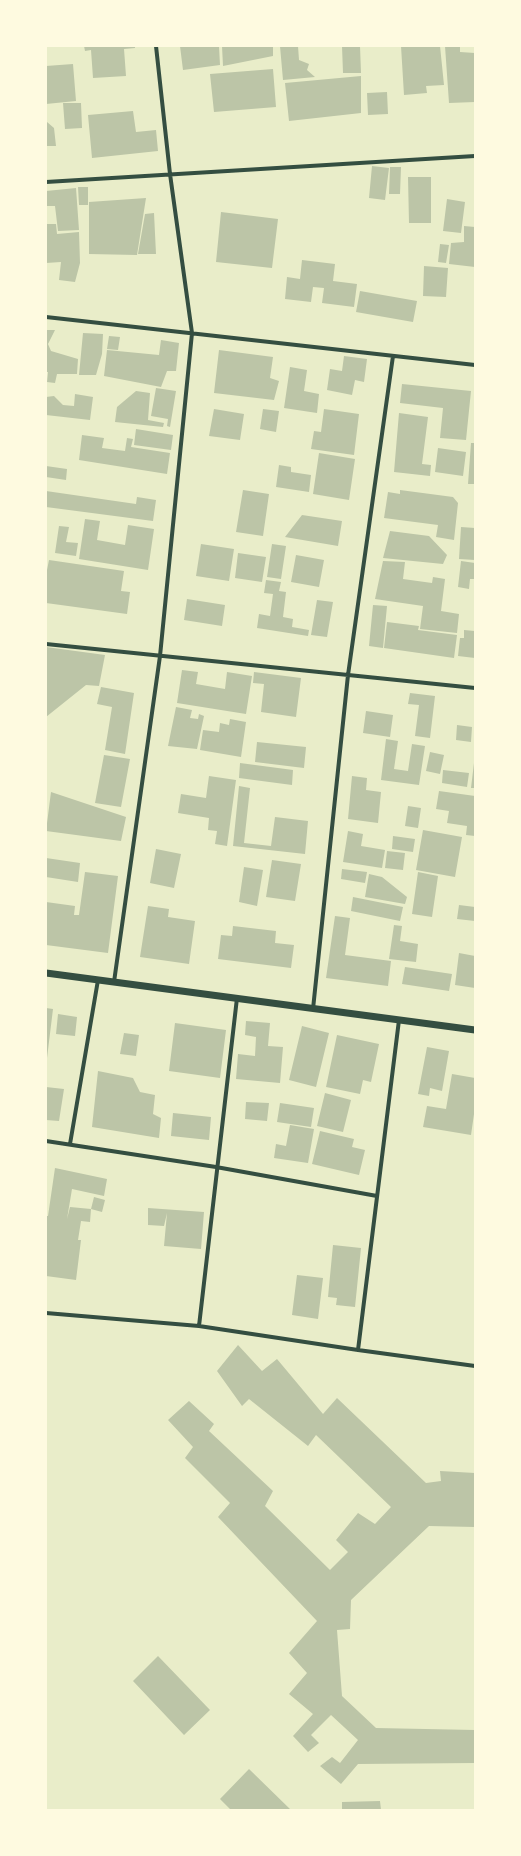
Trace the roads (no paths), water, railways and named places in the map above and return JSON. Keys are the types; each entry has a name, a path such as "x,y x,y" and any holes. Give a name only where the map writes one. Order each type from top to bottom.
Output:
{"street":[{"path":"114,982 160,656 192,333 170,174 156,46"},
{"path":"46,182 475,156"},
{"path":"46,317 475,365"},
{"path":"312,1009 348,675 393,356"},
{"path":"46,644 475,688"},
{"path":"46,973 475,1030"},
{"path":"70,1144 98,980"},
{"path":"199,1326 216,1167 237,998"},
{"path":"358,1350 399,1020"},
{"path":"46,1141 216,1167 377,1196"},
{"path":"46,1313 199,1326 475,1366"}]}
